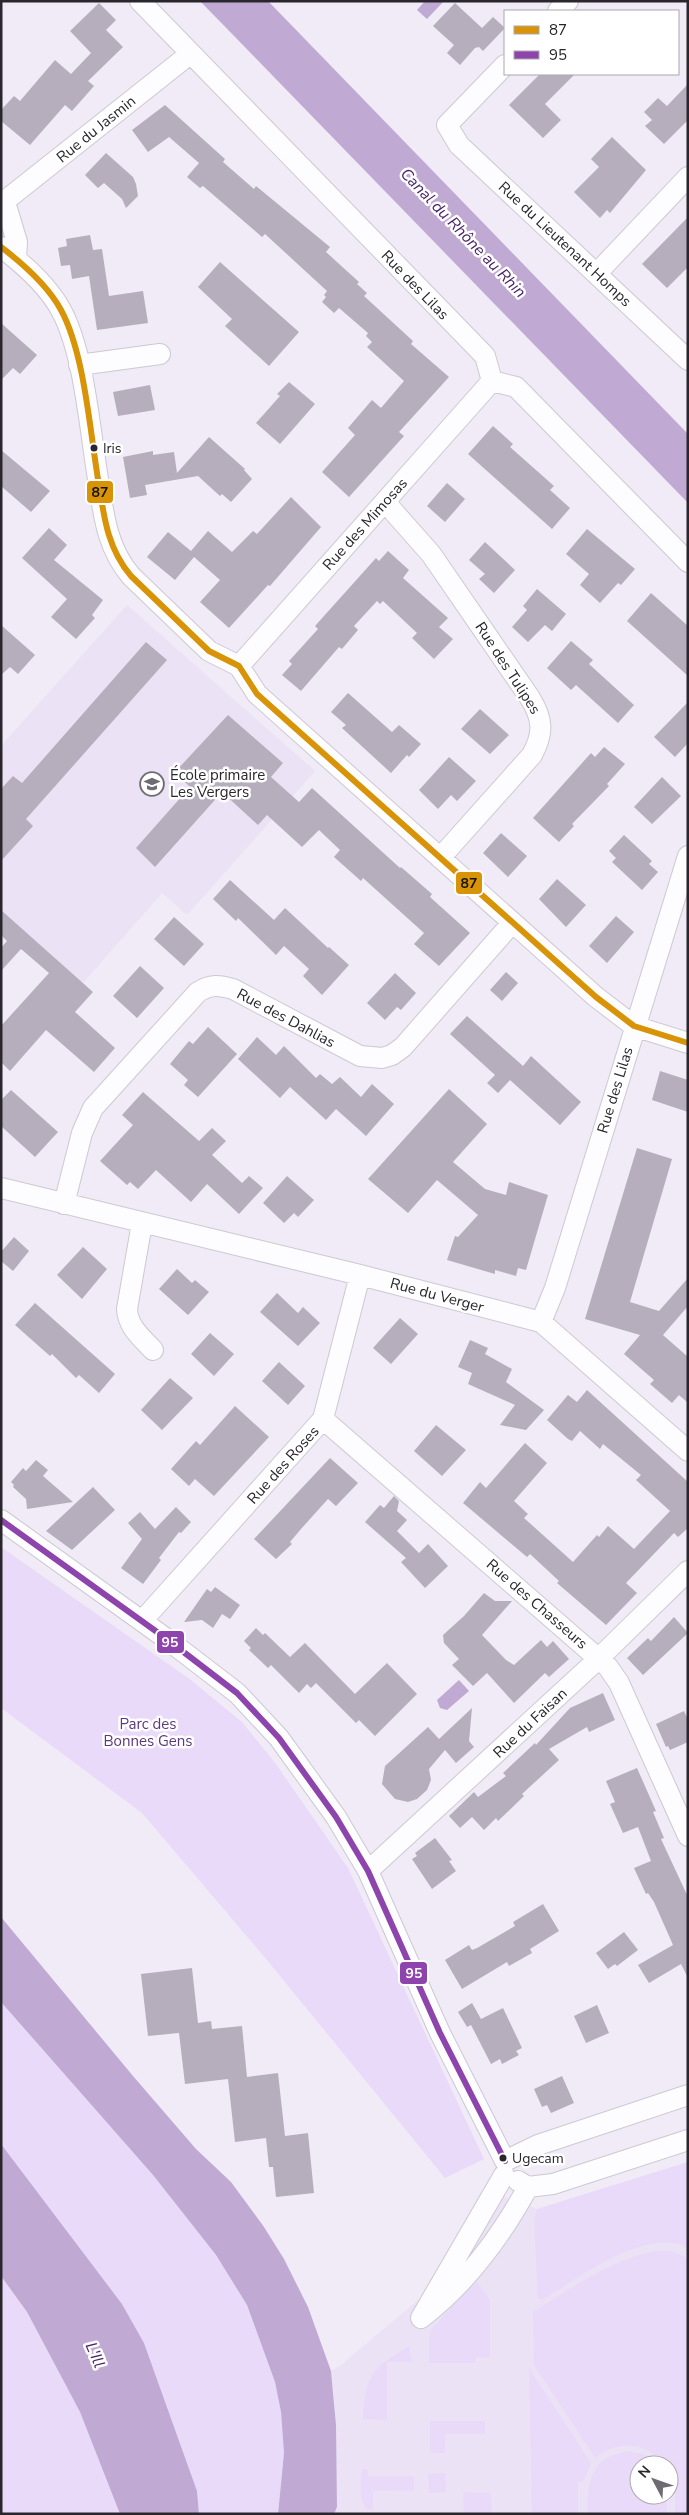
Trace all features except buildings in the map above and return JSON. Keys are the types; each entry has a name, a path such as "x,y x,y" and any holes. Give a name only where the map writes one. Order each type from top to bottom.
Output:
{"street":[{"name":"Rue des Lilas","path":"140,1 485,356 492,381"},
{"path":"559,10 568,1"},
{"name":"Rue du Jasmin","path":"3,203 190,54"},
{"name":"Rue du Lieutenant Homps","path":"504,66 447,125 459,145 688,360"},
{"path":"597,273 688,177"},
{"path":"3,203 17,242 9,253 61,309 71,333 79,365 106,530 120,564 142,589 209,651 239,666 257,694 596,998 634,1026 688,1043"},
{"path":"79,365 160,354"},
{"path":"492,381 516,387 688,562"},
{"name":"Rue des Mimosas","path":"239,666 492,381"},
{"name":"Rue des Tulipes","path":"385,502 431,554 530,698 539,712 542,723 538,743 532,754 440,858"},
{"name":"Rue des Lilas","path":"541,1322 555,1288 634,1026 688,856"},
{"name":"Rue des Dahlias","path":"64,1204 82,1133 93,1108 198,992 208,986 220,985 233,989 346,1051 370,1058 382,1058 392,1055 403,1047 512,923"},
{"name":"Rue du Verger","path":"1,1188 360,1275 541,1322 688,1452"},
{"path":"142,1223 127,1318 131,1327 153,1350"},
{"name":"Rue des Roses","path":"142,1621 323,1419 360,1275"},
{"name":"Rue des Chasseurs","path":"323,1419 599,1658 614,1674 688,1836"},
{"path":"1,1520 142,1621 237,1693 268,1724 336,1817 368,1871 440,2033 504,2168 528,2187 553,2184 688,2140"},
{"name":"Rue du Faisan","path":"368,1871 599,1658 688,1571"},
{"path":"528,2187 516,2209 474,2269 448,2297 420,2318 504,2168 538,2145 688,2095"}],"shaded area":[{"name":"École primaire Les Vergers","path":"127,605 315,771 187,915 162,893 83,983 1,910 1,746"},
{"path":"688,2162 688,2514 334,2514 337,2507 334,2393 331,2371 341,2365 423,2296 483,2189 537,2209"}],"green space":[{"name":"Parc des Bonnes Gens","path":"1,1547 191,1680 242,1722 276,1764 348,1868 484,2159 445,2178 267,1960 142,1813 1,1708"},
{"path":"1,2002 153,2175 216,2255 247,2305 275,2382 281,2412 284,2453 278,2514 199,2514 197,2491 144,2343 122,2304 1,2144"},
{"path":"688,2162 688,2248 671,2243 653,2243 633,2249 593,2268 542,2300 538,2298 534,2220 537,2209"},
{"path":"655,2251 670,2251 688,2258 688,2514 675,2514 675,2505 679,2505 679,2455 655,2455 641,2448 623,2446 604,2452 595,2458 534,2365 533,2312 592,2276 639,2255"},
{"path":"1,2276 27,2312 80,2412 120,2514 1,2514"},
{"path":"476,2280 490,2300 490,2358 476,2357 475,2363 429,2363 429,2337 432,2329"},
{"path":"409,2346 412,2362 387,2362 387,2420 363,2419 366,2392 372,2375 386,2361"},
{"path":"529,2368 591,2463 583,2482 578,2482 578,2514 532,2514"},
{"path":"430,2421 485,2421 485,2434 445,2434 445,2453 430,2453"},
{"path":"629,2451 646,2455 629,2455 629,2505 667,2505 667,2514 588,2514 589,2491 594,2472 606,2458"},
{"path":"362,2469 367,2469 368,2476 414,2476 414,2490 373,2491 373,2510 369,2510 362,2502 361,2497"},
{"path":"445,2473 446,2492 429,2493 428,2474"},
{"path":"463,2492 491,2493 492,2514 464,2514"}],"water":[{"name":"Canal du Rhône au Rhin","path":"200,1 268,1 688,434 688,503"},
{"path":"425,1 444,1 427,19 417,10"},
{"path":"459,1680 469,1691 447,1710 440,1708 437,1700"},
{"path":"1,1917 196,2149 231,2182 264,2227 284,2259 308,2307 331,2371 336,2425 337,2507 334,2514 278,2514 284,2453 281,2412 275,2382 247,2305 216,2255 153,2175 1,2002"},
{"name":"L'Ill","path":"1,2144 122,2304 144,2343 197,2491 199,2514 120,2514 80,2412 27,2312 1,2276"}],"transit line":[{"name":"87","path":"1,247 26,268 49,292 56,301 69,328 76,349 86,395 105,521 117,555 131,576 209,651 239,666 257,694 596,997 634,1026 688,1043"},
{"name":"95","path":"1,1520 164,1637 237,1693 279,1738 336,1817 368,1871 440,2033 505,2161"}],"place":[{"name":"Iris","path":"94,448"},
{"name":"École primaire Les Vergers","path":"152,784"},
{"name":"Ugecam","path":"503,2158"}]}
